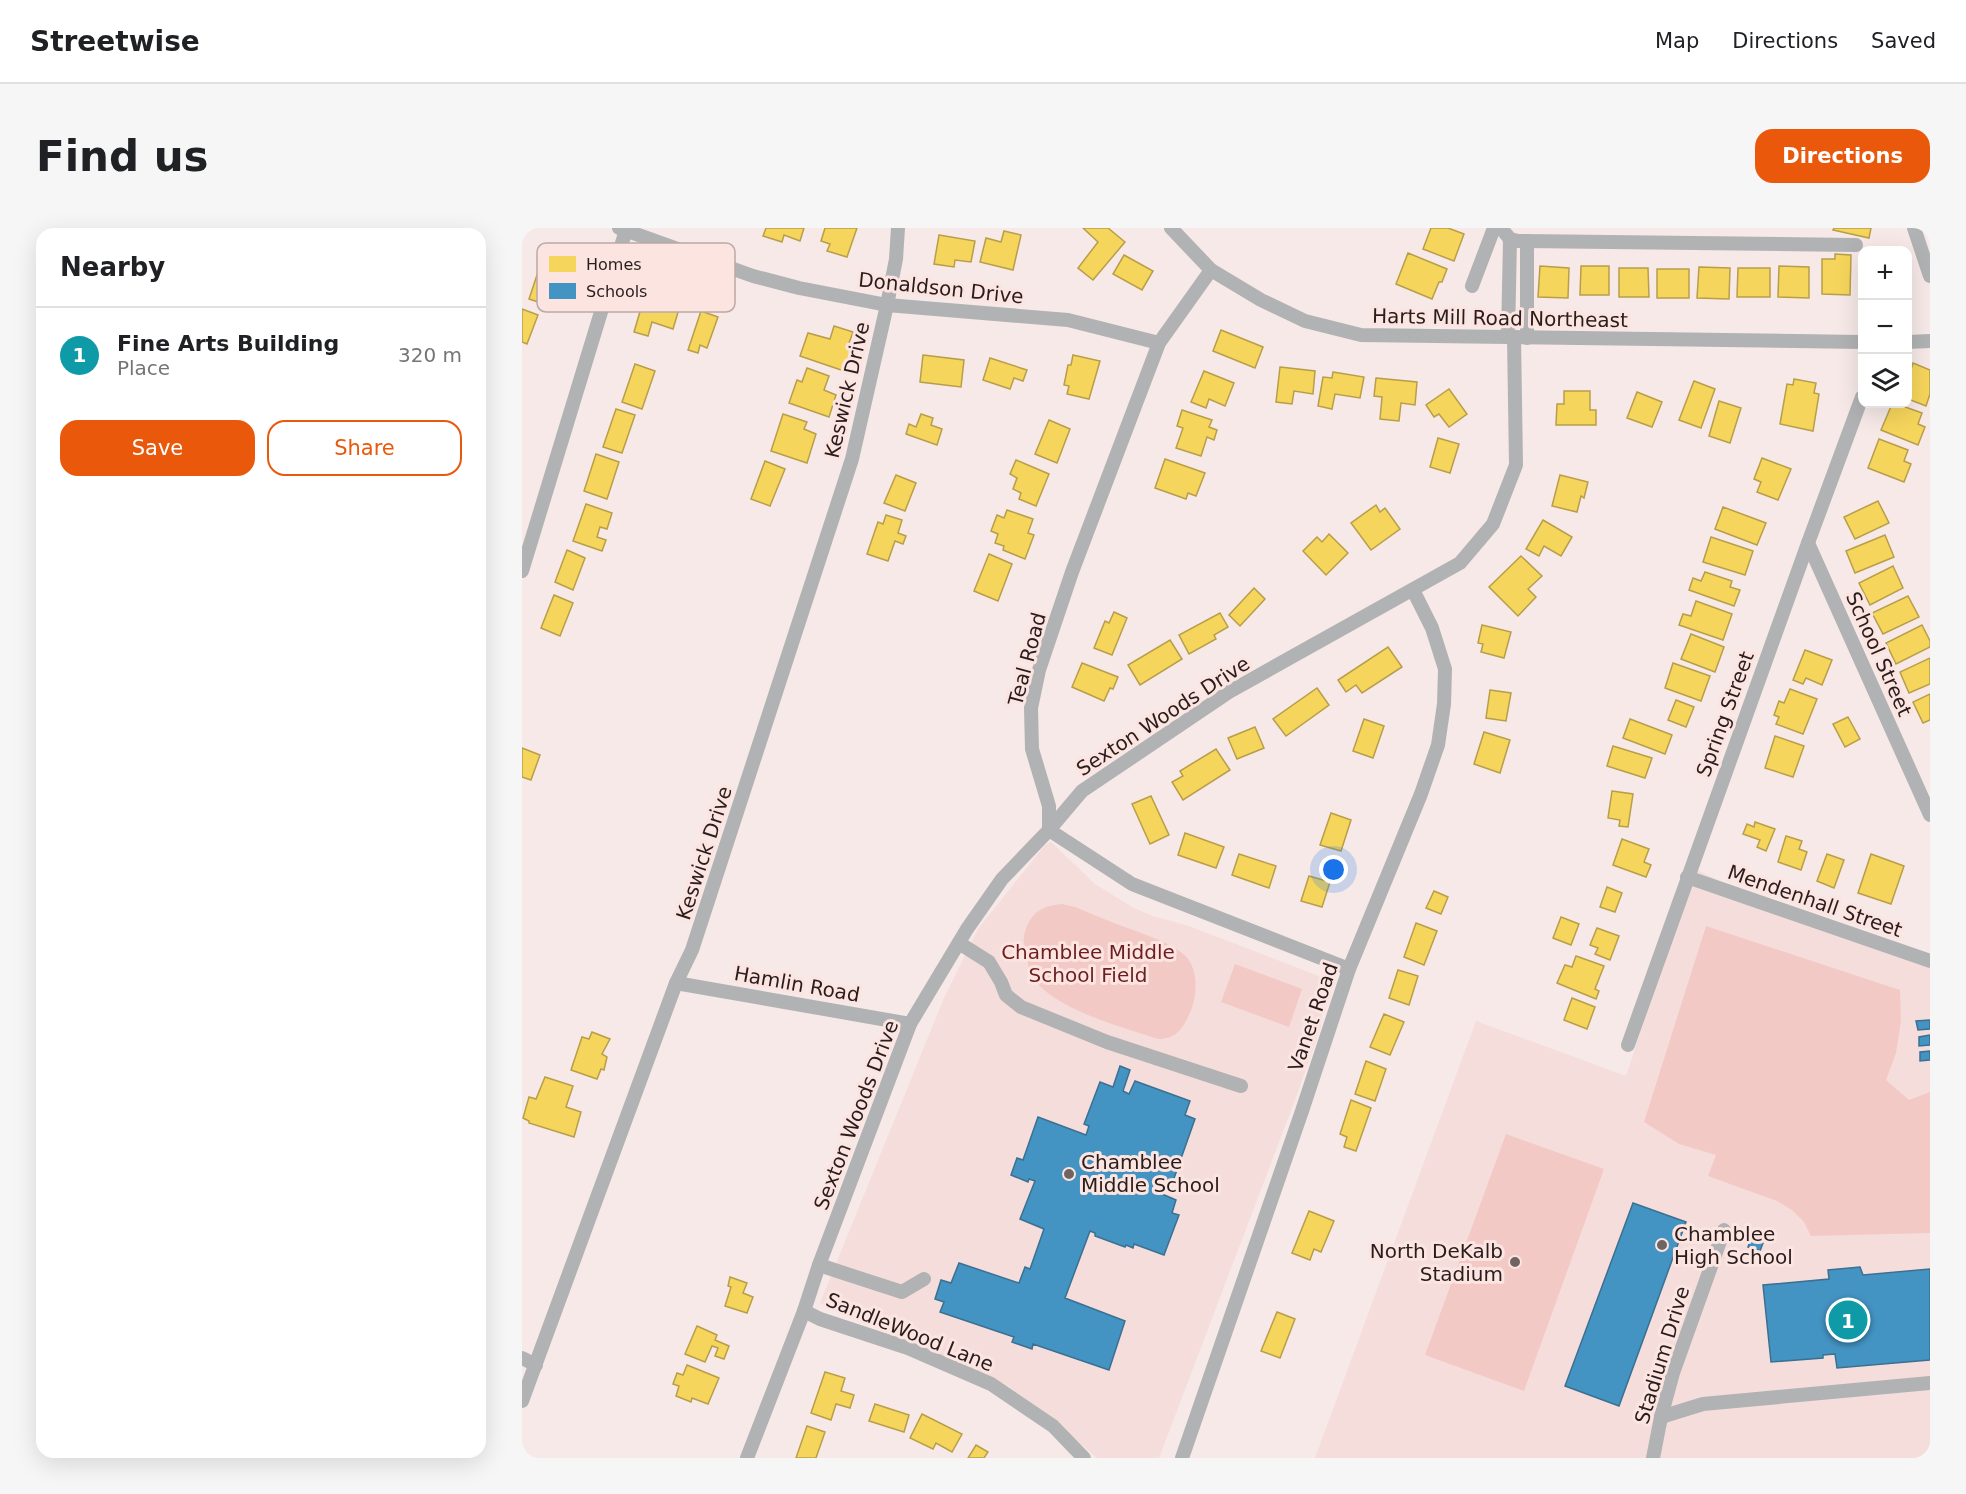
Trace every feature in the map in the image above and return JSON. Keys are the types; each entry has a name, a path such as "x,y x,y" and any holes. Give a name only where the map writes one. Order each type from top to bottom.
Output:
{"street":[{"name":"Keswick Drive","path":"522,1401 676,982 692,950 852,459 887,305 896,259 898,228"},
{"name":"Harts Mill Road Northeast","path":"1171,228 1211,270 1261,300 1305,321 1360,335 1858,342"},
{"path":"1472,286 1494,228"},
{"path":"1693,228 1699,243"},
{"path":"1914,228 1930,276"},
{"name":"Donaldson Drive","path":"622,229 661,243"},
{"path":"1516,337 1506,233 1527,241 1856,246"},
{"path":"1516,337 1527,241"},
{"name":"Donaldson Drive","path":"735,270 799,288 887,305 1068,320 1159,343"},
{"name":"Teal Road","path":"1049,830 1049,806 1032,749 1030,708 1039,670 1072,572 1159,343 1211,270"},
{"path":"522,571 598,312"},
{"name":"Sexton Woods Drive","path":"747,1458 910,1024 967,929 1002,879 1049,830 1082,791 1229,692 1460,563 1493,524 1516,465 1516,337"},
{"path":"1912,342 1930,342"},
{"name":"Spring Street","path":"1628,1045 1808,543 1859,408"},
{"name":"School Street","path":"1808,543 1930,815"},
{"name":"Vanet Road","path":"1182,1458 1302,1111 1348,969 1421,794 1438,745 1444,704 1445,669 1432,628 1413,590"},
{"path":"1049,830 1132,884 1348,969"},
{"name":"Mendenhall Street","path":"1688,877 1930,962"},
{"path":"959,943 989,962 1006,995 1021,1007 1107,1042 1241,1086"},
{"name":"Hamlin Road","path":"676,982 910,1024"},
{"name":"Stadium Drive","path":"1653,1458 1673,1372 1724,1230"},
{"path":"819,1265 902,1292 924,1280"},
{"name":"SandleWood Lane","path":"804,1311 820,1319 908,1348 991,1384 1053,1426 1084,1458"},
{"path":"522,1358 536,1365"},
{"path":"1661,1417 1703,1404 1930,1383"}],"shaded area":[{"name":"Chamblee Middle School","path":"1051,842 1095,884 1132,907 1153,916 1189,926 1319,976 1329,985 1324,998 1321,1026 1295,1100 1159,1458 1097,1458 1008,1386 966,1365 820,1303 944,998 978,929 1045,845"},
{"name":"Chamblee High School","path":"1695,869 1752,897 1930,956 1930,1458 1315,1458 1476,1021 1626,1076"}],"green space":[{"name":"Chamblee Middle School Field","path":"1062,904 1160,941 1177,949 1188,958 1194,973 1195,998 1190,1013 1178,1032 1165,1039 1158,1039 1126,1029 1071,1007 1042,988 1030,972 1024,935 1030,919 1038,911"},
{"path":"1706,926 1900,990 1901,1021 1896,1053 1886,1080 1909,1100 1930,1092 1930,1233 1811,1236 1804,1222 1792,1210 1777,1201 1708,1176 1716,1155 1679,1144 1644,1122"},
{"path":"1235,964 1302,989 1289,1027 1221,1002"},
{"name":"North DeKalb Stadium","path":"1506,1134 1604,1169 1524,1391 1425,1355"}],"building: Homes":[{"path":"766,228 804,228 800,241 784,235 782,242 763,236"},
{"path":"825,228 857,228 847,257 827,251 830,244 821,241"},
{"path":"1083,228 1108,228 1125,242 1093,280 1078,268 1098,242"},
{"path":"1431,228 1448,228 1464,234 1454,261 1423,249"},
{"path":"1834,228 1871,228 1869,238 1833,230"},
{"path":"1004,231 1021,235 1013,270 980,262 986,238 1001,242"},
{"path":"939,235 975,241 971,262 955,260 954,267 934,264"},
{"path":"1408,253 1447,269 1432,299 1396,284"},
{"path":"1835,254 1851,255 1850,295 1822,294 1822,259 1835,259"},
{"path":"1124,255 1153,271 1142,290 1113,274"},
{"path":"1540,266 1569,268 1568,298 1538,297"},
{"path":"1581,266 1609,266 1609,295 1580,295"},
{"path":"1779,266 1809,267 1809,298 1778,297"},
{"path":"1699,267 1730,268 1729,299 1697,298"},
{"path":"1619,268 1648,268 1649,297 1619,297"},
{"path":"1738,268 1770,268 1770,297 1737,297"},
{"path":"1657,269 1689,269 1689,298 1657,298"},
{"path":"537,275 537,302 529,299"},
{"path":"522,309 538,315 527,344 522,342"},
{"path":"640,312 678,312 673,329 652,322 648,336 634,332"},
{"path":"701,312 718,317 707,348 700,345 698,353 688,350"},
{"path":"834,326 853,332 848,346 853,347 844,371 800,356 808,333 830,339"},
{"path":"1221,330 1263,347 1255,368 1213,351"},
{"path":"923,355 964,360 961,387 920,382"},
{"path":"1073,355 1100,361 1089,399 1067,394 1069,386 1064,385 1068,365 1071,365"},
{"path":"990,358 1027,370 1023,381 1014,378 1010,389 983,380"},
{"path":"1913,363 1930,370 1930,394 1926,406 1912,401"},
{"path":"635,364 655,371 642,409 622,402"},
{"path":"1280,367 1315,371 1313,394 1294,391 1292,404 1276,402"},
{"path":"807,368 829,376 824,390 836,395 829,417 789,403 797,380 802,382"},
{"path":"1204,371 1234,383 1225,406 1209,399 1206,408 1191,402"},
{"path":"1333,372 1364,377 1360,398 1335,394 1332,409 1318,406 1323,377 1332,378"},
{"path":"1376,378 1417,382 1415,405 1401,403 1399,421 1380,419 1382,397 1374,396"},
{"path":"1794,379 1816,383 1814,393 1819,394 1813,431 1780,424 1787,384 1793,385"},
{"path":"1694,381 1715,389 1701,428 1679,420"},
{"path":"1449,389 1467,414 1449,427 1439,414 1434,417 1426,405"},
{"path":"1564,391 1590,391 1590,410 1596,410 1596,425 1556,425 1557,404 1564,404"},
{"path":"1637,392 1662,402 1652,427 1627,418"},
{"path":"1719,401 1741,408 1730,443 1709,436"},
{"path":"1890,408 1908,408 1922,413 1918,424 1925,427 1918,445 1881,430"},
{"path":"616,409 635,415 622,453 603,447"},
{"path":"1182,410 1212,420 1209,427 1217,430 1214,440 1207,437 1201,456 1176,448 1183,428 1177,426"},
{"path":"783,414 807,422 804,429 816,434 807,463 771,451"},
{"path":"921,414 933,418 931,425 942,429 937,445 906,434 909,424 916,427"},
{"path":"1049,420 1070,429 1057,463 1035,454"},
{"path":"1438,438 1459,444 1450,473 1430,467"},
{"path":"1879,439 1908,450 1904,461 1911,464 1904,482 1868,468"},
{"path":"596,454 619,462 607,499 584,491"},
{"path":"1762,458 1791,469 1778,500 1757,492 1761,482 1754,479"},
{"path":"1165,459 1205,473 1196,496 1188,493 1186,499 1155,488"},
{"path":"1016,460 1049,474 1036,506 1019,499 1021,493 1013,489 1017,478 1010,474"},
{"path":"765,461 785,469 770,506 751,499"},
{"path":"896,475 916,483 905,511 884,503"},
{"path":"1560,475 1588,482 1577,512 1552,506"},
{"path":"1878,501 1889,523 1855,539 1844,517"},
{"path":"586,504 612,513 607,529 600,527 597,537 606,540 602,551 573,541"},
{"path":"1376,505 1380,512 1385,508 1400,529 1371,550 1351,523"},
{"path":"1723,507 1766,523 1757,545 1715,529"},
{"path":"1007,510 1033,519 1028,533 1034,535 1025,559 1003,550 1004,546 995,543 998,534 991,531 997,515 1004,518"},
{"path":"886,515 902,520 898,533 906,536 903,544 895,541 888,561 867,554 878,522 883,524"},
{"path":"1543,520 1572,537 1561,556 1544,546 1539,556 1526,549"},
{"path":"1329,534 1348,553 1326,575 1303,551 1317,537 1322,542"},
{"path":"1885,535 1894,557 1855,573 1846,551"},
{"path":"1711,537 1753,551 1745,575 1703,562"},
{"path":"567,550 585,558 573,590 555,582"},
{"path":"989,554 1012,564 998,601 974,591"},
{"path":"1521,556 1542,576 1528,589 1536,597 1518,616 1489,587"},
{"path":"1893,566 1903,588 1870,605 1859,583"},
{"path":"1705,572 1732,581 1730,587 1740,590 1734,606 1689,590 1693,578 1701,581"},
{"path":"1254,588 1265,599 1240,626 1229,615"},
{"path":"554,595 573,603 560,636 541,628"},
{"path":"1908,596 1919,617 1883,634 1872,613"},
{"path":"1696,601 1732,614 1723,640 1679,625 1683,614 1691,616"},
{"path":"1114,612 1127,618 1112,655 1094,648 1105,621 1109,623"},
{"path":"1220,613 1228,627 1214,635 1216,639 1189,654 1179,635"},
{"path":"1482,625 1511,632 1504,658 1481,652 1483,644 1478,643"},
{"path":"1922,625 1930,641 1930,647 1896,664 1886,643"},
{"path":"1691,634 1724,647 1715,672 1681,659"},
{"path":"1170,640 1182,659 1140,685 1128,665"},
{"path":"1388,647 1402,667 1362,693 1356,685 1346,692 1338,680"},
{"path":"1805,650 1832,660 1822,685 1806,678 1803,684 1793,680"},
{"path":"1930,658 1930,684 1909,693 1900,672"},
{"path":"1082,663 1118,677 1104,701 1072,687"},
{"path":"1673,663 1710,676 1701,701 1665,688"},
{"path":"1317,688 1329,705 1286,736 1273,719"},
{"path":"1790,689 1817,699 1803,734 1776,724 1779,717 1774,715 1779,701 1784,703"},
{"path":"1490,690 1511,693 1506,721 1486,718"},
{"path":"1930,694 1930,720 1923,723 1913,702"},
{"path":"1676,700 1694,707 1686,727 1668,720"},
{"path":"1848,717 1860,739 1845,747 1833,724"},
{"path":"1364,719 1384,726 1373,758 1353,751"},
{"path":"1630,719 1672,735 1665,754 1623,738"},
{"path":"1255,727 1264,748 1237,759 1228,738"},
{"path":"1484,732 1510,740 1500,773 1474,764"},
{"path":"1775,736 1804,746 1793,777 1765,768"},
{"path":"1613,746 1652,758 1645,778 1607,766"},
{"path":"522,748 540,755 531,780 522,777"},
{"path":"1216,749 1230,770 1183,800 1172,782 1183,776 1180,771"},
{"path":"1612,791 1633,794 1628,827 1619,826 1620,820 1608,818"},
{"path":"1151,796 1169,835 1150,844 1132,804"},
{"path":"1331,813 1351,820 1341,851 1320,845"},
{"path":"1755,822 1775,829 1766,851 1757,847 1760,840 1743,834 1747,824 1754,827"},
{"path":"1185,833 1224,847 1216,868 1178,855"},
{"path":"1786,836 1802,841 1799,849 1807,852 1801,870 1778,862"},
{"path":"1622,839 1649,849 1644,862 1651,865 1646,877 1613,865"},
{"path":"1239,854 1276,866 1269,888 1232,875"},
{"path":"1827,854 1844,860 1834,888 1817,881"},
{"path":"1871,854 1904,866 1891,904 1858,893"},
{"path":"1309,876 1330,882 1322,907 1301,901"},
{"path":"1607,887 1622,893 1615,912 1600,907"},
{"path":"1434,891 1448,897 1441,914 1426,908"},
{"path":"1561,917 1579,924 1571,945 1553,938"},
{"path":"1416,923 1437,931 1424,965 1404,957"},
{"path":"1597,928 1619,936 1610,960 1595,954 1598,948 1590,945"},
{"path":"1576,956 1604,966 1595,989 1599,991 1596,999 1557,983 1565,965 1572,967"},
{"path":"1398,970 1418,976 1409,1005 1389,998"},
{"path":"1572,998 1595,1007 1587,1029 1564,1020"},
{"path":"1384,1014 1404,1022 1390,1055 1370,1047"},
{"path":"592,1032 610,1039 602,1054 607,1057 604,1070 601,1069 597,1079 571,1070 582,1037 589,1039"},
{"path":"1366,1061 1386,1069 1375,1101 1355,1094"},
{"path":"545,1077 573,1086 566,1107 581,1112 574,1137 529,1123 523,1118 529,1097 536,1099"},
{"path":"1351,1100 1371,1108 1356,1151 1344,1147 1347,1137 1340,1134"},
{"path":"1309,1211 1334,1221 1321,1252 1314,1249 1310,1260 1292,1253"},
{"path":"730,1277 747,1283 743,1293 753,1297 747,1313 725,1306 731,1287 728,1286"},
{"path":"1277,1312 1295,1319 1280,1358 1261,1351"},
{"path":"697,1326 717,1335 715,1340 729,1346 724,1359 715,1356 718,1348 712,1346 705,1362 685,1354"},
{"path":"687,1365 719,1378 708,1404 692,1398 691,1402 676,1396 679,1386 673,1384 677,1373 683,1375"},
{"path":"825,1372 845,1378 841,1391 854,1395 850,1408 836,1404 831,1420 811,1413"},
{"path":"875,1404 909,1415 904,1432 869,1421"},
{"path":"922,1414 962,1434 952,1452 936,1443 933,1449 910,1438"},
{"path":"807,1426 825,1432 816,1458 796,1458"},
{"path":"976,1445 988,1452 984,1458 968,1458"}],"building: Schools":[{"path":"1930,1020 1930,1029 1918,1030 1916,1021"},
{"path":"1930,1035 1930,1045 1919,1046 1919,1037"},
{"path":"1930,1051 1930,1060 1920,1061 1920,1052"},
{"name":"Chamblee Middle School","path":"1120,1066 1130,1070 1123,1091 1129,1094 1135,1081 1190,1101 1185,1115 1195,1119 1172,1184 1166,1182 1162,1194 1176,1200 1172,1213 1179,1215 1164,1255 1134,1244 1133,1248 1126,1245 1125,1247 1095,1236 1095,1233 1090,1231 1065,1298 1125,1321 1109,1370 1033,1344 1032,1349 1012,1342 1014,1337 940,1312 944,1302 935,1299 941,1280 951,1283 959,1263 1019,1283 1025,1267 1030,1269 1044,1229 1020,1219 1035,1181 1029,1179 1028,1182 1011,1175 1017,1158 1023,1160 1038,1117 1086,1135 1089,1126 1084,1124 1100,1082 1113,1087"},
{"path":"1633,1203 1686,1222 1619,1406 1565,1386"},
{"path":"1751,1239 1763,1243 1760,1251 1748,1247"},
{"path":"1860,1267 1863,1275 1930,1269 1930,1360 1837,1368 1835,1354 1823,1355 1823,1358 1771,1362 1763,1285 1829,1279 1828,1270"}],"place":[{"name":"Chamblee Middle School","path":"1069,1174"},
{"name":"Chamblee High School","path":"1662,1245"},
{"name":"North DeKalb Stadium","path":"1515,1262"},
{"name":"Fine Arts Building","path":"1848,1320"}]}
